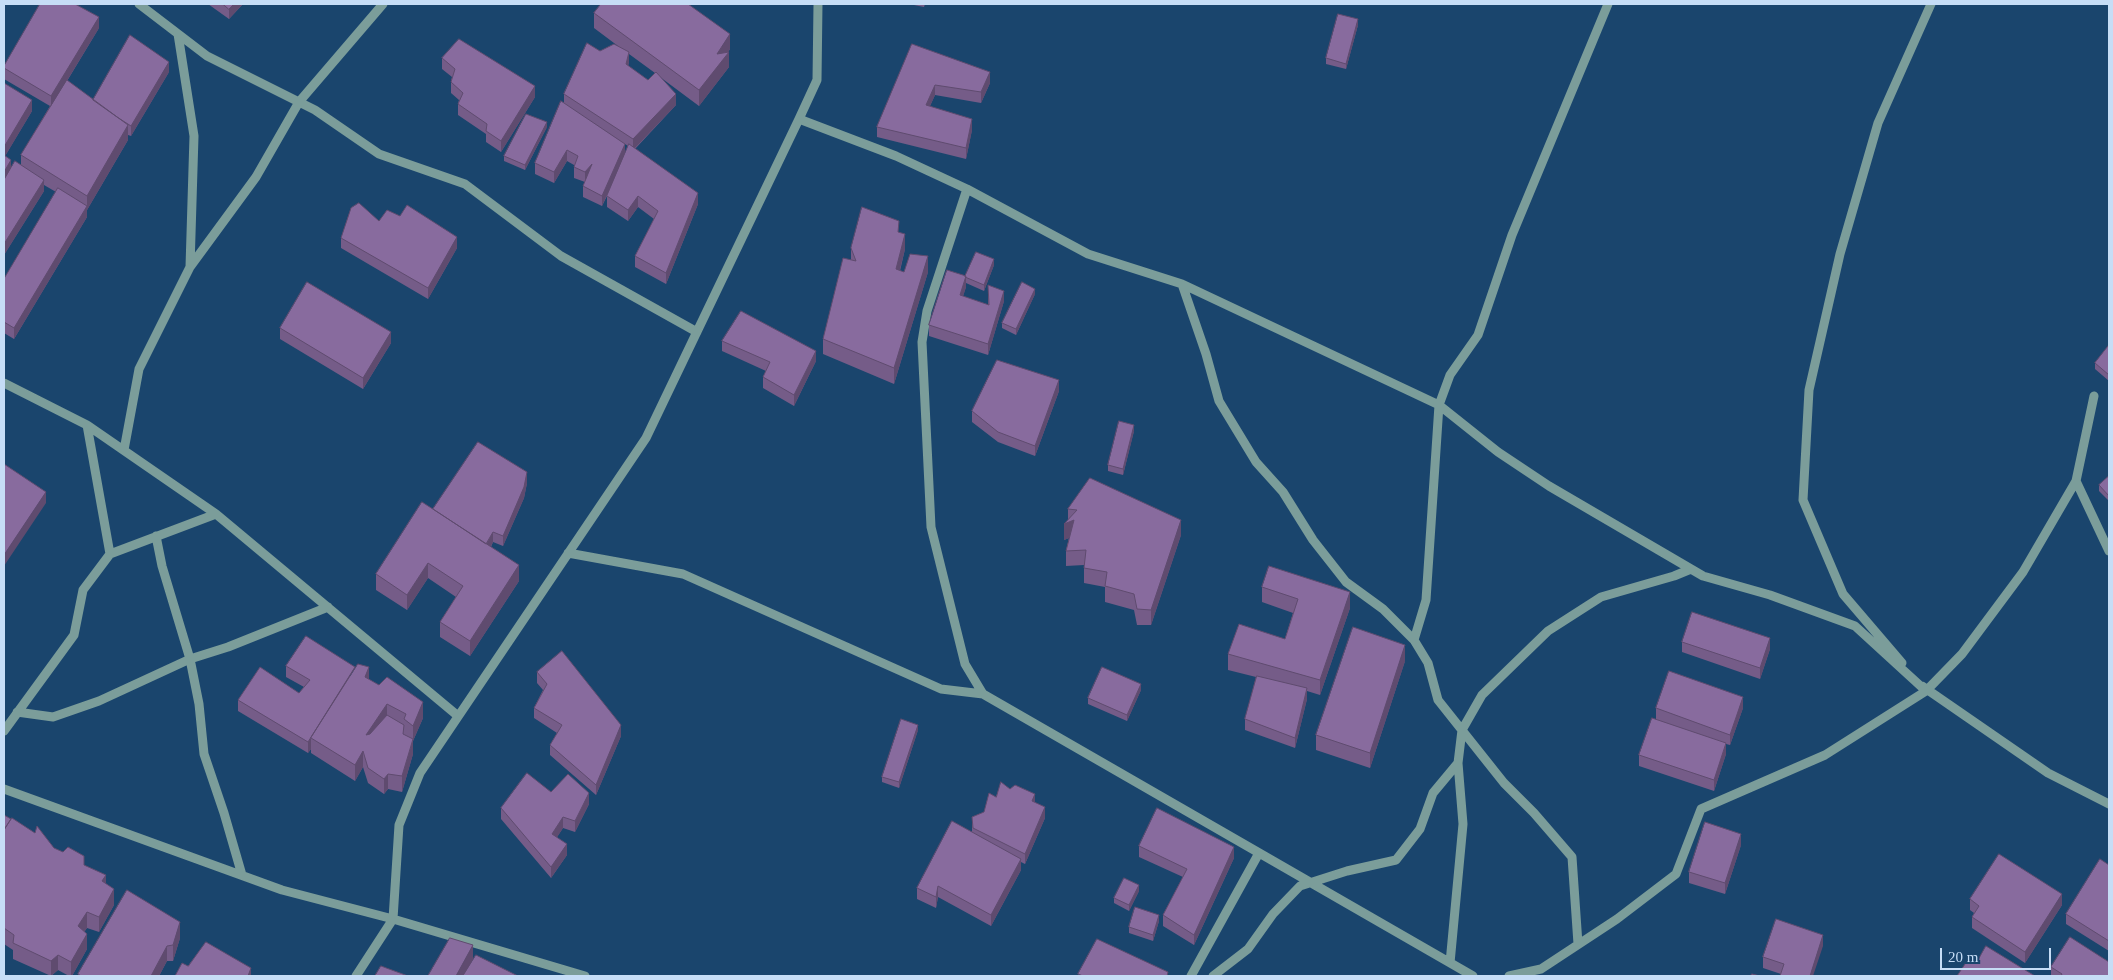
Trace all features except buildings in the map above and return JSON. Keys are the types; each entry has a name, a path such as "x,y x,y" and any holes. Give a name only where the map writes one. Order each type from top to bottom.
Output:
{"street":[{"path":"138,4 207,56 315,110 379,154 466,184 561,256 697,332"},
{"path":"124,450 139,369 190,267 256,177 299,102 383,4"},
{"path":"356,976 393,920 399,825 420,773 646,438 799,119 817,80 818,4"},
{"path":"1414,640 1426,600 1439,405 1450,375 1478,334 1512,235 1608,4"},
{"path":"1926,690 1843,594 1803,500 1810,390 1840,254 1878,123 1931,4"},
{"path":"178,34 194,136 190,267"},
{"path":"799,119 896,156 967,189 1088,254 1182,284 1439,405 1498,452 1549,486 1704,576 1770,595 1854,626 1926,690 2048,773 2109,804"},
{"path":"967,189 927,311 922,342 931,527 965,664 983,694"},
{"path":"1182,284 1206,354 1219,401 1256,462 1283,492 1314,540 1346,582 1383,609 1414,640 1428,663 1438,700 1504,783 1572,857 1578,944"},
{"path":"4,383 88,425 216,514 458,716"},
{"path":"1509,976 1541,968 1617,919 1676,874 1701,809 1825,755 1926,690 1962,654 2023,572 2076,481 2094,396"},
{"path":"88,425 110,554"},
{"path":"2076,481 2109,551"},
{"path":"4,731 74,635 83,590 110,554 216,514"},
{"path":"156,536 162,566 190,659 199,704 204,754 242,875"},
{"path":"568,553 683,574 941,689 983,694 1473,976"},
{"path":"1450,963 1463,824 1458,763 1462,730 1482,695 1548,630 1601,597 1674,576 1691,569"},
{"path":"17,712 53,717 99,701 190,659 228,647 328,607"},
{"path":"1213,976 1248,949 1273,914 1300,886 1313,884 1347,871 1396,860 1420,829 1433,793 1458,763"},
{"path":"4,789 282,890 585,976"},
{"path":"1190,976 1259,853"}]}
